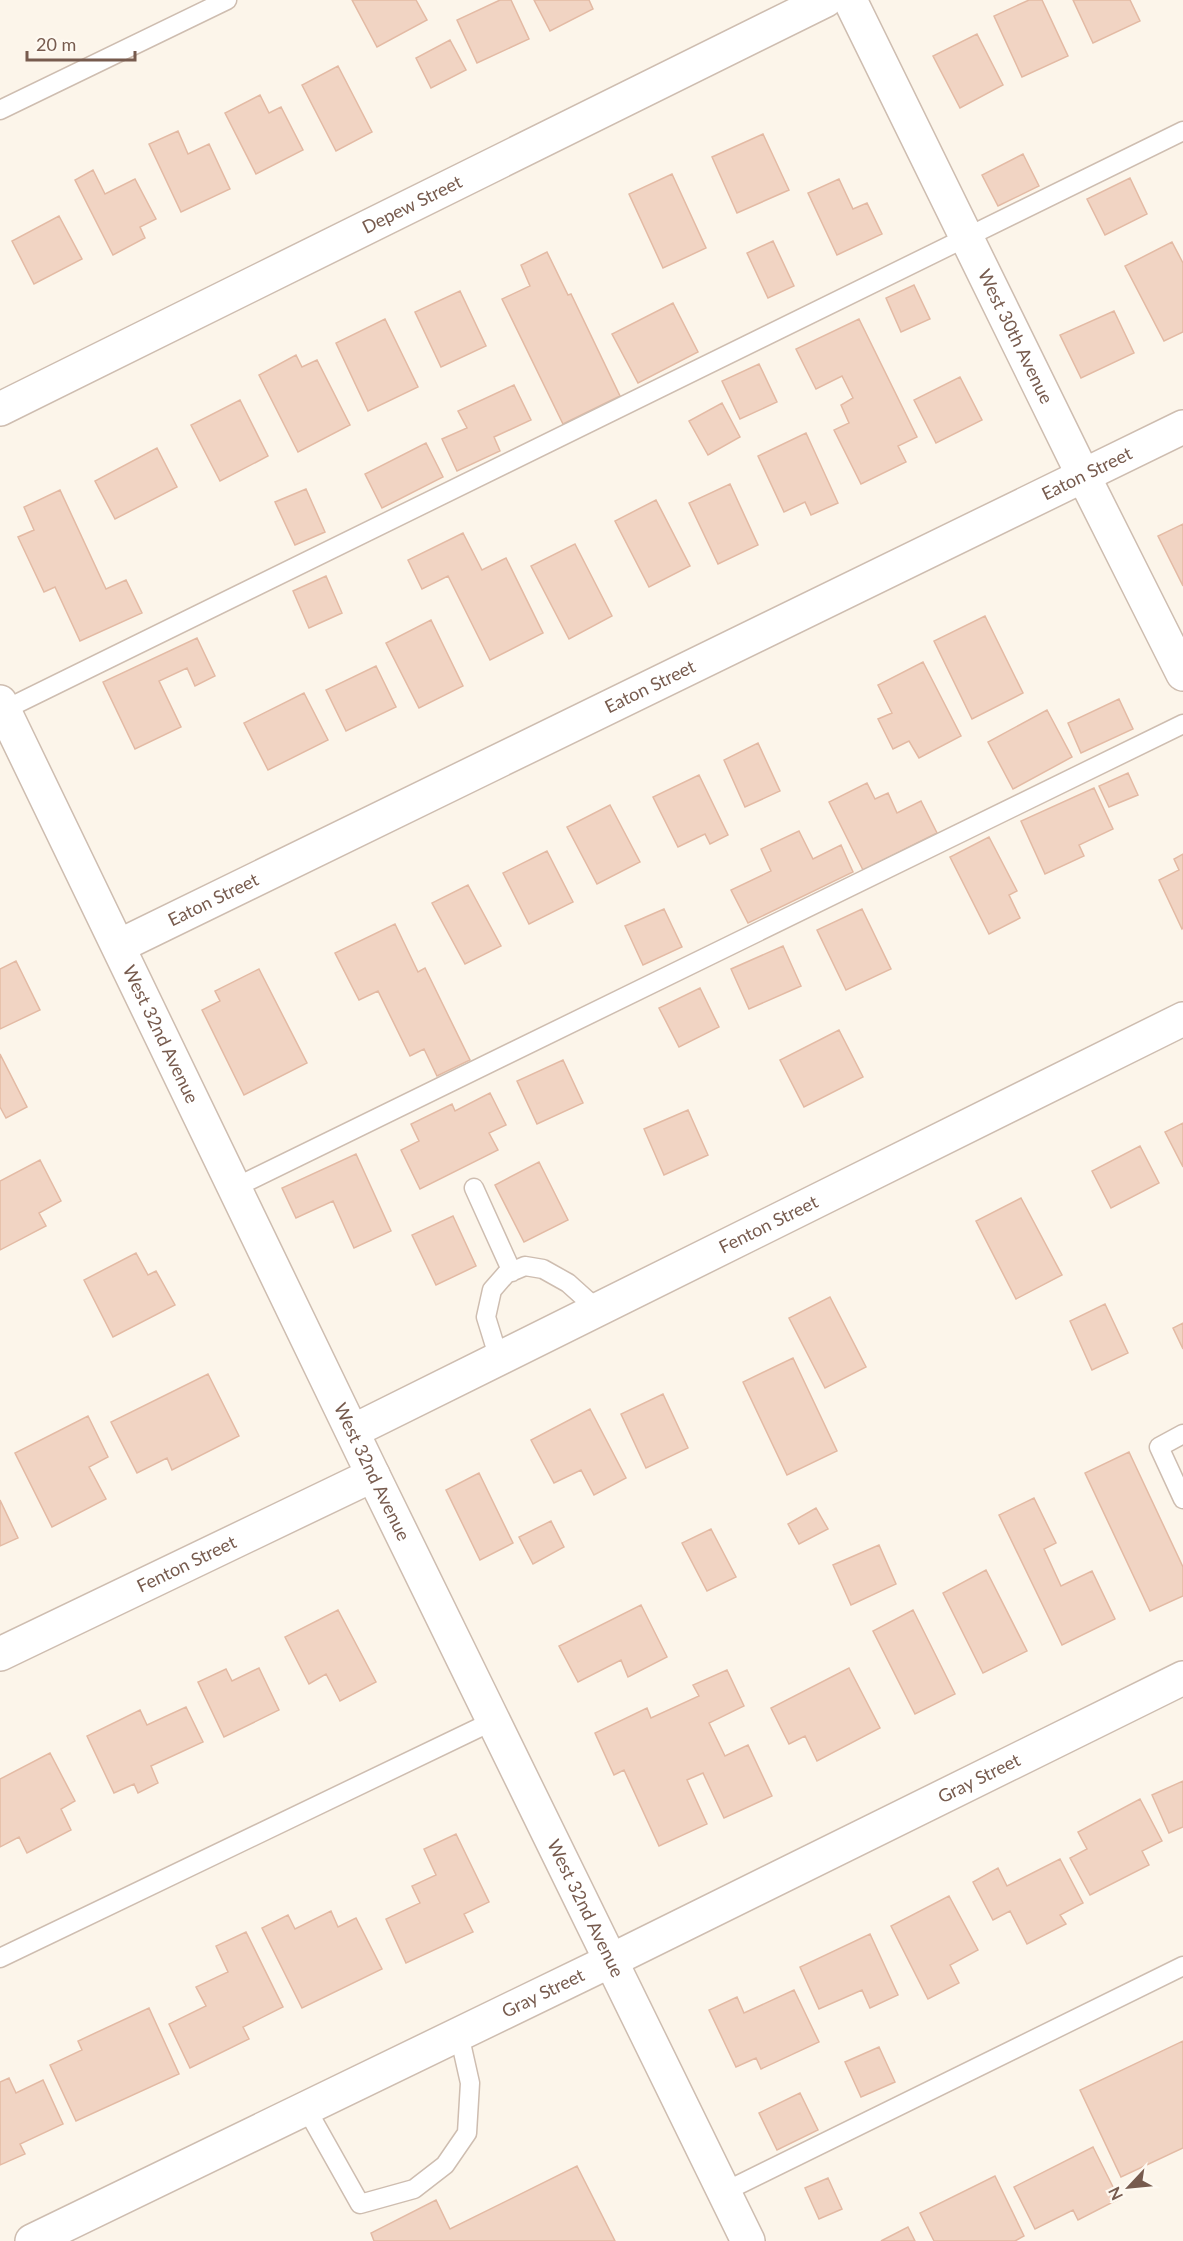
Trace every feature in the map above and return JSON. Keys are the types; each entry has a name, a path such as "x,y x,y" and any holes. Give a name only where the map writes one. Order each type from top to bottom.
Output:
{"street":[{"name":"Depew Street","path":"0,409 826,0"},
{"name":"West 30th Avenue","path":"850,0 1183,674"},
{"name":"Eaton Street","path":"119,946 1183,427"},
{"name":"West 32nd Avenue","path":"2,706 373,1475 748,2241"},
{"name":"Fenton Street","path":"353,1431 1183,1019"},
{"name":"Fenton Street","path":"0,1654 373,1475"},
{"name":"Gray Street","path":"32,2241 610,1961 1183,1678"}],"lane":[{"path":"0,110 227,0"},
{"path":"2,706 1183,131"},
{"path":"234,1188 1183,724"},
{"path":"474,1188 512,1272"},
{"path":"499,1359 486,1317 492,1290 506,1274 525,1266 543,1269 568,1283 598,1310"},
{"path":"1183,1434 1159,1447 1183,1499"},
{"path":"0,1958 493,1721"},
{"path":"724,2192 1183,1966"},
{"path":"306,2108 360,2204 414,2188 445,2165 466,2133 470,2083 459,2034"}],"building":[{"path":"352,0 416,0 427,20 377,47"},
{"path":"500,0 511,0 529,39 477,63 457,20"},
{"path":"534,0 589,0 593,9 550,31"},
{"path":"1029,0 1042,0 1068,56 1022,77 994,16"},
{"path":"1073,0 1130,0 1140,21 1093,43"},
{"path":"977,34 1003,85 960,108 933,56"},
{"path":"450,40 466,70 431,88 416,58"},
{"path":"338,66 372,132 336,151 302,85"},
{"path":"260,95 269,113 281,107 303,150 256,174 225,113"},
{"path":"178,131 188,154 209,144 230,189 181,212 149,144"},
{"path":"763,134 789,190 737,213 712,157"},
{"path":"1023,154 1039,186 998,206 982,175"},
{"path":"93,170 105,194 135,179 156,219 140,227 145,238 113,255 75,180"},
{"path":"672,174 706,248 663,268 629,194"},
{"path":"1130,178 1147,214 1105,235 1087,199"},
{"path":"839,179 853,209 867,203 882,234 837,255 808,193"},
{"path":"59,216 82,259 34,284 12,241"},
{"path":"773,241 794,286 768,298 747,253"},
{"path":"1172,242 1183,263 1183,332 1164,341 1125,266"},
{"path":"547,252 568,295 571,294 620,396 563,424 502,299 530,286 521,265"},
{"path":"914,285 930,319 901,332 886,298"},
{"path":"460,291 486,346 441,367 415,312"},
{"path":"673,303 698,352 638,383 612,334"},
{"path":"1114,311 1134,353 1081,378 1060,335"},
{"path":"385,319 418,387 368,411 336,343"},
{"path":"859,319 917,437 898,446 906,462 861,484 834,430 849,423 841,405 853,398 842,376 816,389 796,349"},
{"path":"296,355 302,367 317,360 350,425 298,452 259,375"},
{"path":"759,364 777,402 740,419 722,381"},
{"path":"960,377 982,420 936,443 914,400"},
{"path":"514,385 531,420 494,437 500,451 457,471 442,439 467,428 458,411"},
{"path":"240,400 268,456 220,481 191,425"},
{"path":"722,403 740,437 708,455 689,421"},
{"path":"806,433 838,503 811,515 805,502 784,512 758,456"},
{"path":"426,443 443,477 382,508 365,474"},
{"path":"157,448 177,487 115,519 95,481"},
{"path":"730,484 758,545 718,564 689,503"},
{"path":"306,489 325,532 295,545 275,502"},
{"path":"60,490 106,589 126,580 142,613 80,641 55,587 44,592 18,537 34,530 24,507"},
{"path":"656,500 690,566 649,587 615,521"},
{"path":"1183,524 1183,586 1158,536"},
{"path":"463,533 482,570 506,558 543,633 490,660 448,576 422,589 408,560"},
{"path":"575,544 612,616 569,639 531,566"},
{"path":"326,576 342,613 309,628 293,591"},
{"path":"985,616 1023,693 972,719 934,641"},
{"path":"431,620 463,686 419,708 386,643"},
{"path":"197,638 215,676 195,686 187,668 159,681 181,727 135,749 103,682"},
{"path":"923,662 961,736 919,758 909,741 893,749 878,719 892,713 878,685"},
{"path":"376,666 396,707 346,731 326,690"},
{"path":"304,693 328,740 268,770 244,723"},
{"path":"1119,699 1133,729 1081,753 1068,723"},
{"path":"1047,710 1072,757 1013,789 988,742"},
{"path":"758,743 780,791 745,807 724,760"},
{"path":"1128,773 1138,795 1109,807 1099,786"},
{"path":"699,775 728,835 710,844 705,834 678,847 653,797"},
{"path":"867,783 875,799 888,793 897,813 921,801 937,833 863,870 829,802"},
{"path":"1094,788 1113,829 1079,845 1084,856 1045,874 1021,821"},
{"path":"610,805 640,862 597,884 567,827"},
{"path":"799,831 813,859 841,845 853,872 748,923 731,890 771,871 761,849"},
{"path":"989,837 1017,891 1009,895 1020,918 989,934 950,857"},
{"path":"547,851 573,902 529,924 503,873"},
{"path":"1183,854 1182,929 1159,880 1179,870 1174,859"},
{"path":"468,885 501,946 465,964 432,903"},
{"path":"664,909 682,947 643,965 625,926"},
{"path":"862,909 891,969 846,990 817,930"},
{"path":"395,924 418,972 425,968 470,1060 437,1076 424,1049 410,1056 378,991 359,1000 335,953"},
{"path":"783,946 801,986 749,1009 731,969"},
{"path":"16,961 40,1010 0,1029 0,969"},
{"path":"259,969 307,1063 244,1095 202,1010 220,1001 215,991"},
{"path":"700,988 719,1027 679,1047 659,1008"},
{"path":"839,1030 863,1077 804,1107 780,1060"},
{"path":"0,1054 27,1107 6,1118 0,1107"},
{"path":"563,1060 583,1103 537,1124 517,1081"},
{"path":"490,1093 506,1125 489,1133 498,1150 420,1189 401,1150 419,1141 411,1124 452,1104 455,1111"},
{"path":"688,1110 708,1155 664,1175 644,1129"},
{"path":"1183,1123 1183,1167 1165,1132"},
{"path":"1140,1146 1159,1183 1111,1208 1092,1171"},
{"path":"356,1154 391,1231 354,1248 333,1201 296,1218 282,1188"},
{"path":"40,1160 61,1201 39,1213 46,1226 0,1250 0,1181"},
{"path":"539,1162 568,1220 524,1242 495,1185"},
{"path":"1021,1198 1062,1275 1016,1299 976,1221"},
{"path":"453,1216 476,1266 436,1285 412,1235"},
{"path":"136,1253 148,1275 156,1271 175,1305 113,1337 84,1280"},
{"path":"830,1297 866,1367 825,1388 789,1318"},
{"path":"1105,1304 1128,1353 1092,1370 1070,1321"},
{"path":"1183,1323 1183,1349 1173,1328"},
{"path":"793,1358 837,1451 787,1475 743,1382"},
{"path":"208,1374 239,1436 172,1470 167,1458 137,1473 111,1422"},
{"path":"663,1394 688,1448 646,1468 621,1414"},
{"path":"590,1409 626,1478 594,1495 581,1470 554,1483 531,1440"},
{"path":"88,1416 108,1457 89,1467 106,1499 52,1527 15,1453"},
{"path":"1129,1452 1183,1567 1183,1596 1150,1611 1085,1473"},
{"path":"479,1473 513,1543 480,1560 446,1490"},
{"path":"1034,1498 1056,1543 1044,1549 1061,1586 1092,1571 1115,1619 1062,1645 999,1515"},
{"path":"0,1500 18,1538 0,1546"},
{"path":"816,1508 828,1529 799,1544 788,1524"},
{"path":"551,1521 564,1547 533,1564 519,1537"},
{"path":"711,1529 736,1577 707,1591 682,1543"},
{"path":"879,1545 896,1584 851,1605 833,1565"},
{"path":"986,1570 1027,1651 983,1673 943,1593"},
{"path":"641,1605 667,1657 628,1677 621,1660 578,1682 559,1646"},
{"path":"338,1610 376,1682 340,1701 326,1674 309,1684 285,1637"},
{"path":"913,1610 955,1694 915,1714 873,1631"},
{"path":"259,1668 279,1710 224,1737 198,1682 226,1669 232,1681"},
{"path":"849,1668 880,1728 817,1761 805,1736 789,1744 771,1708"},
{"path":"727,1670 744,1706 709,1723 725,1756 748,1745 772,1796 724,1818 703,1773 687,1780 707,1824 659,1846 624,1770 614,1775 595,1733 647,1708 651,1718 699,1696 693,1685"},
{"path":"186,1707 203,1742 151,1766 158,1783 138,1793 134,1784 114,1793 87,1736 140,1710 147,1725"},
{"path":"50,1753 75,1801 61,1809 71,1830 27,1853 19,1837 0,1847 0,1779"},
{"path":"1183,1781 1183,1827 1169,1833 1152,1795"},
{"path":"1140,1799 1162,1841 1142,1851 1149,1865 1090,1895 1070,1858 1087,1849 1078,1832"},
{"path":"456,1834 489,1902 464,1914 473,1932 406,1963 386,1919 420,1903 412,1886 436,1875 424,1849"},
{"path":"1060,1859 1083,1903 1060,1915 1066,1924 1027,1944 1010,1911 993,1920 973,1882 998,1868 1007,1886"},
{"path":"949,1896 978,1950 950,1965 959,1983 928,1999 891,1926"},
{"path":"331,1911 338,1927 356,1918 382,1969 302,2008 262,1928 288,1915 295,1929"},
{"path":"246,1932 283,2007 243,2027 249,2039 190,2068 169,2024 206,2006 196,1987 228,1972 216,1946"},
{"path":"870,1934 898,1995 870,2008 862,1990 819,2009 800,1967"},
{"path":"794,1990 819,2042 761,2069 756,2058 736,2067 709,2010 737,1997 744,2013"},
{"path":"149,2008 179,2074 76,2121 50,2065 82,2050 78,2041"},
{"path":"1183,2041 1183,2148 1121,2177 1080,2090"},
{"path":"879,2047 895,2082 861,2097 845,2062"},
{"path":"9,2078 16,2093 43,2080 63,2124 20,2144 25,2154 0,2165 0,2082"},
{"path":"800,2093 818,2130 777,2150 759,2113"},
{"path":"1093,2147 1119,2199 1078,2220 1073,2210 1035,2229 1014,2187"},
{"path":"577,2166 615,2241 374,2241 371,2233 436,2200 450,2229"},
{"path":"995,2176 1024,2236 1015,2241 934,2241 920,2213"},
{"path":"828,2178 842,2209 819,2219 805,2188"},
{"path":"908,2227 915,2241 881,2241"}]}
